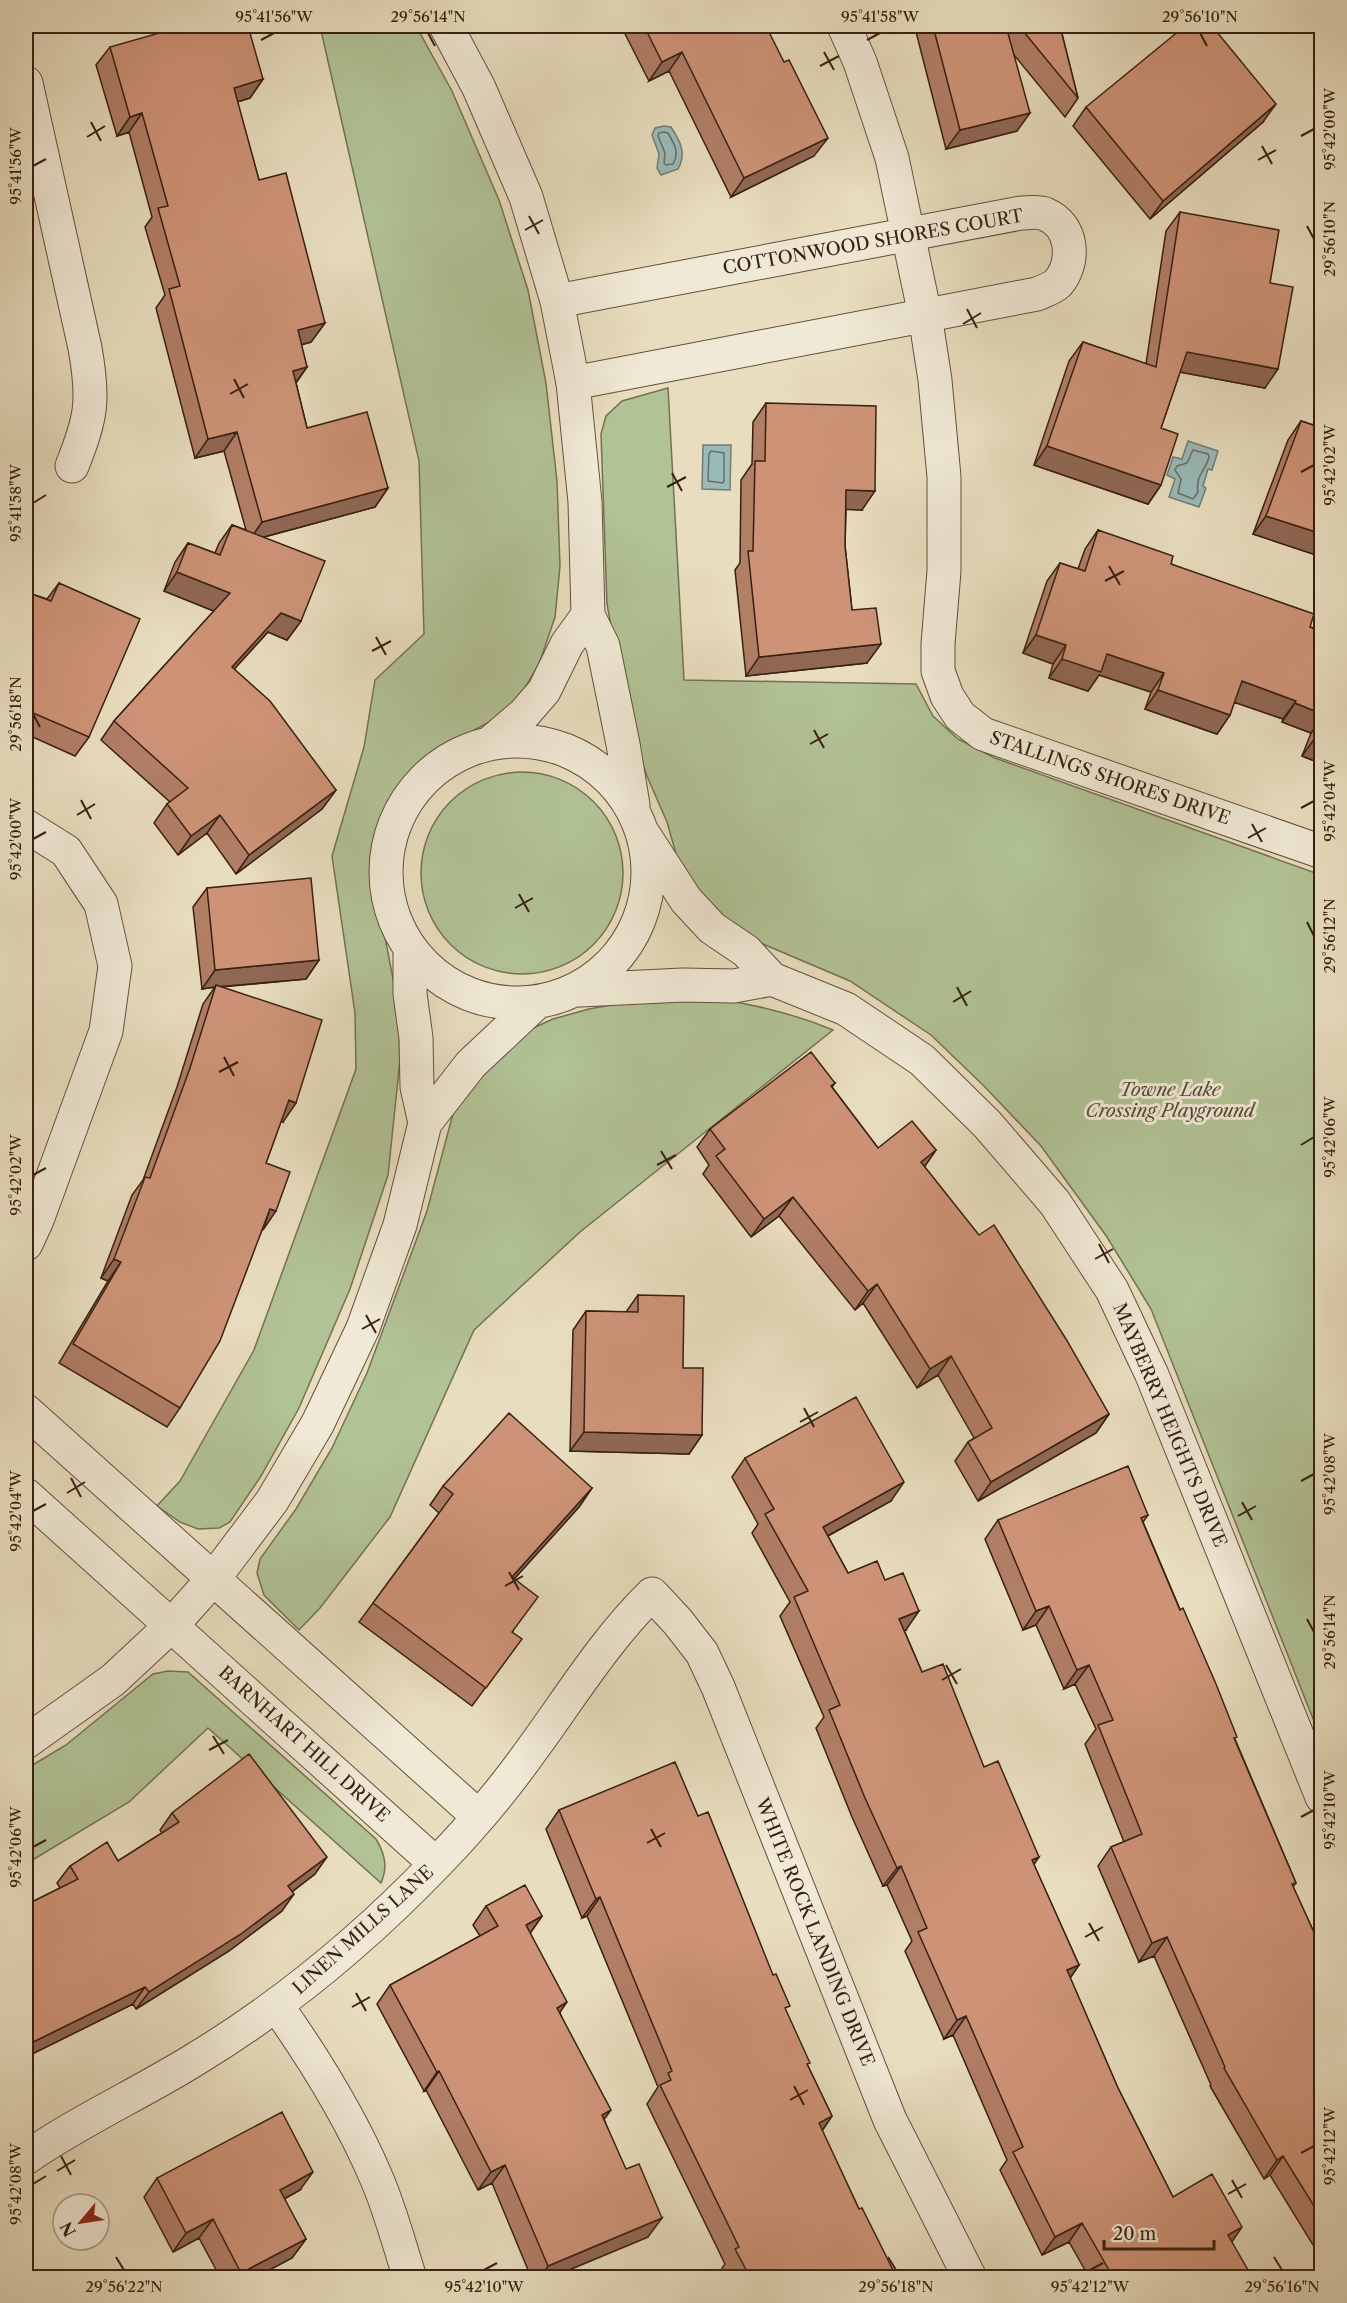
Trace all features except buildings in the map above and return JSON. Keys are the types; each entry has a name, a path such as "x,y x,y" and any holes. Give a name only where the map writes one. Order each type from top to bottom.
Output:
{"street":[{"path":"446,26 479,88 526,197 557,301 573,383 585,502 588,615 603,646 639,823 647,895 624,950 579,990"},
{"name":"STALLINGS SHORES DRIVE","path":"844,26 860,62 892,158 925,315 936,380 944,477 944,571 938,670 947,696 960,716 983,734 1322,852"},
{"path":"26,83 91,380 91,408 86,433 72,466"},
{"name":"COTTONWOOD SHORES COURT","path":"557,301 1021,213 1044,214 1062,226 1070,246 1068,268 1057,285 1037,294 573,383"},
{"path":"588,615 567,644 544,691 524,714 490,743 450,758 441,765 417,786 394,824 385,866 391,910 410,950 444,982 487,1002 534,1004 579,990 683,985 734,986 772,979"},
{"name":"MAYBERRY HEIGHTS DRIVE","path":"490,743 533,741 573,753 608,776 686,900 712,928 746,951 772,979 846,1009 922,1060 987,1124 1055,1203 1112,1290 1152,1375 1322,1797"},
{"path":"26,826 66,851 101,904 116,966 106,1031 37,1220 26,1244"},
{"path":"410,950 410,994 416,1038 417,1087 425,1123"},
{"path":"26,1742 113,1680 172,1625 214,1578 272,1501 318,1423 363,1328 400,1225 425,1123 471,1064 534,1004"},
{"path":"26,1411 479,1817"},
{"name":"BARNHART HILL DRIVE","path":"26,1495 436,1864"},
{"name":"LINEN MILLS LANE","path":"26,2158 56,2137 114,2107 195,2060 277,2006 364,1934 436,1864 508,1783 629,1616 652,1594"},
{"name":"WHITE ROCK LANDING DRIVE","path":"652,1594 702,1653 714,1678 890,2120 970,2277"},
{"path":"277,2006 306,2046 345,2110 377,2179 410,2277"}],"green space":[{"path":"320,26 416,26 452,91 499,200 528,290 546,383 557,481 560,566 555,617 539,664 520,696 491,721 445,746 411,774 388,803 374,846 372,888 385,937 398,1005 400,1060 388,1175 350,1289 299,1408 261,1476 230,1522 219,1528 198,1529 180,1522 157,1506 180,1481 254,1350 356,1069 355,1013 332,856 364,747 375,680 424,634 419,461"},
{"name":"Towne Lake Crossing Playground","path":"668,388 684,680 916,684 933,716 958,739 995,758 1321,875 1321,1739 1151,1309 1107,1237 1041,1146 931,1035 850,981 751,939 724,923 680,868 667,822 647,776 631,729 621,682 607,604 601,434 606,416 622,401"},
{"path":"512,772 532,772 561,779 594,801 616,834 623,873 616,912 594,945 561,967 532,974 512,974 483,967 450,945 428,912 421,883 421,863 428,834 450,801 483,779"},
{"path":"717,999 776,1011 833,1030 580,1232 474,1330 390,1517 320,1608 299,1630 264,1595 257,1573 260,1559 296,1509 332,1448 367,1373 427,1211 454,1110 470,1078 518,1035 553,1019 632,1001"},
{"path":"168,1671 188,1672 376,1839 382,1850 384,1861 381,1883 208,1728 129,1802 26,1864 26,1769 66,1745 153,1674"}],"water":[{"path":"671,127 677,137 682,158 678,169 661,175 657,168 659,154 652,135 655,128"},
{"path":"1188,441 1218,451 1212,470 1208,469 1203,486 1206,488 1199,507 1169,497 1175,479 1167,475 1173,457 1182,459"},
{"path":"703,445 731,445 730,490 702,489"}]}
